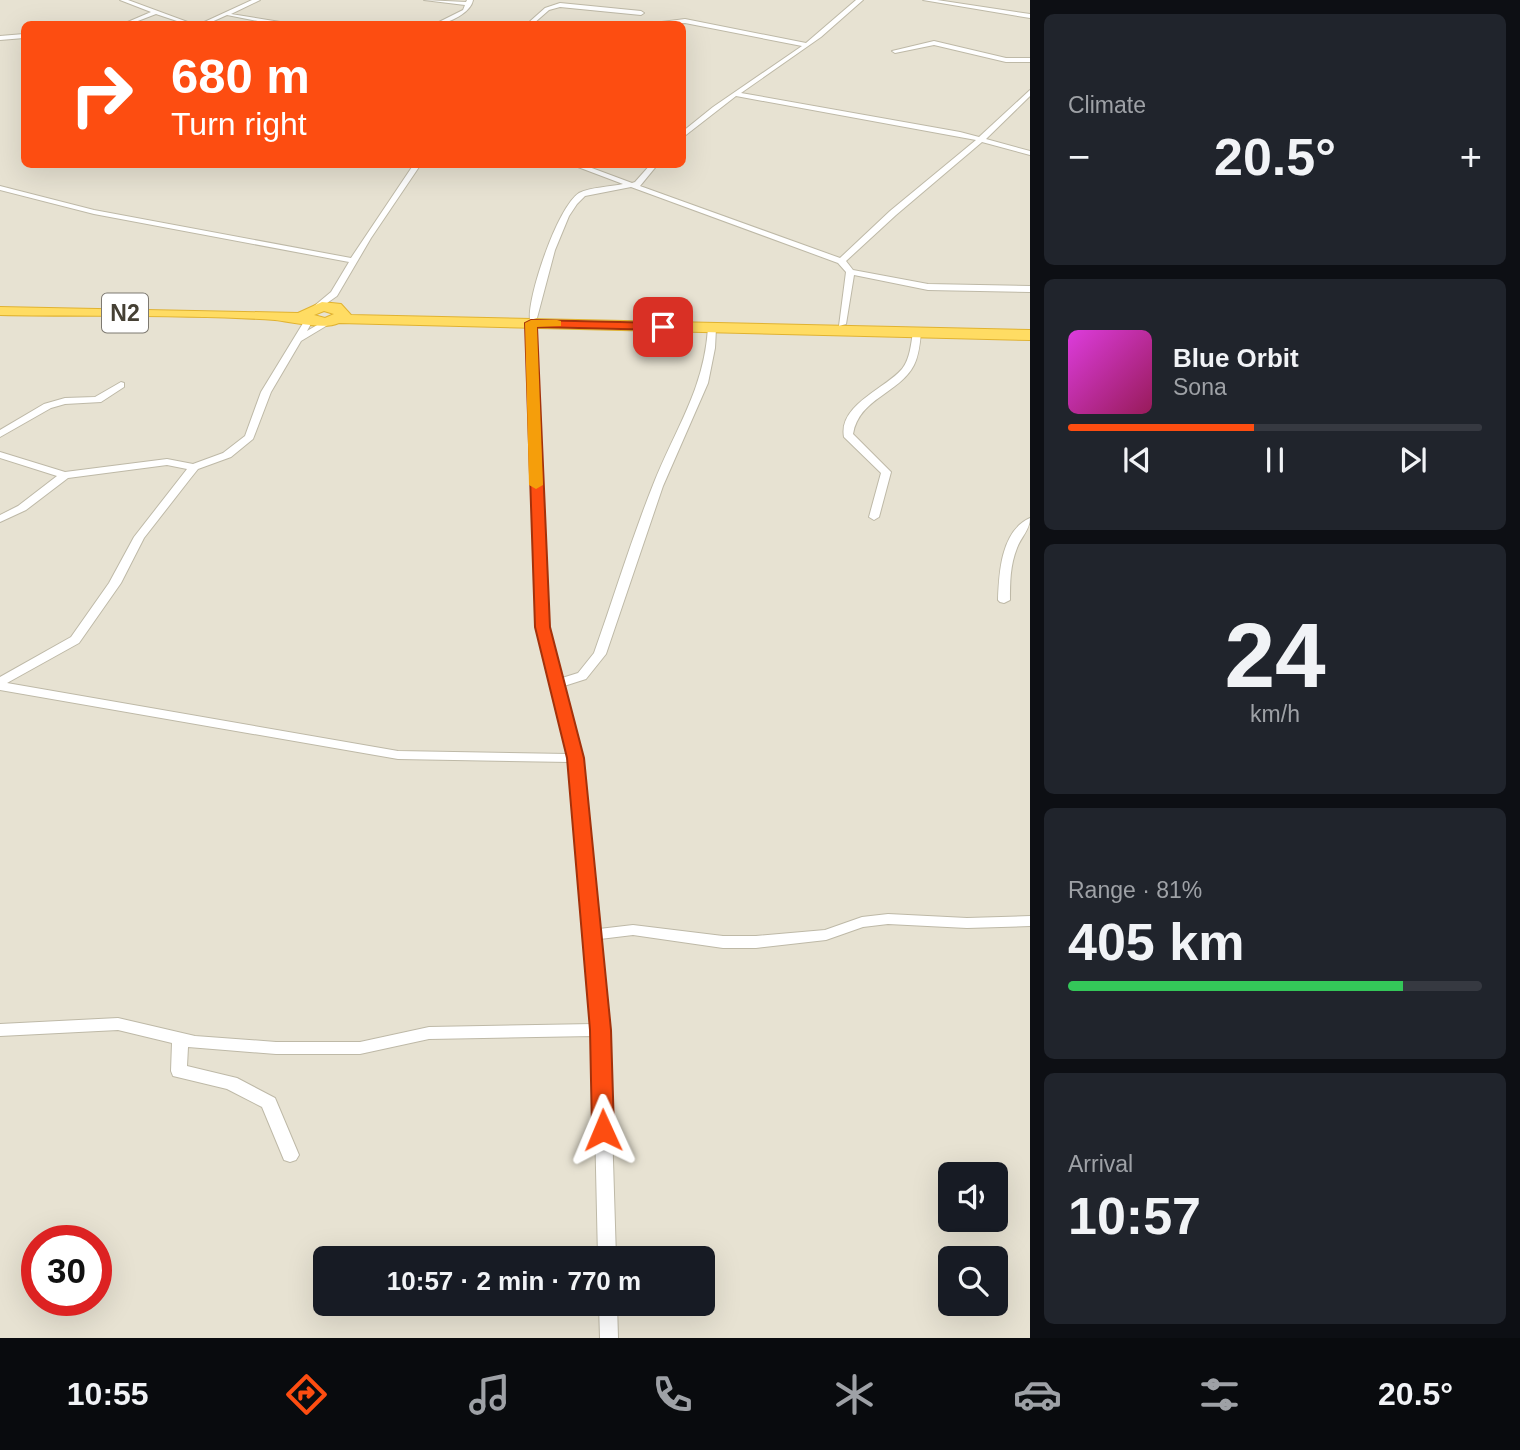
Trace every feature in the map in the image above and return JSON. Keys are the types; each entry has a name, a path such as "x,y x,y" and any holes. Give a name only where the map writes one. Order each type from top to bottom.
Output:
{"highway":[{"name":"N2","path":"0,311 311,314"},
{"path":"311,314 337,311 712,328 1030,335"},
{"path":"532,320 842,324 1030,330"}],"street":[{"path":"123,0 181,21"},
{"path":"212,21 230,15 257,0"},
{"path":"427,0 470,2 465,11 444,21"},
{"path":"686,133 734,94 807,45 860,0"},
{"path":"926,0 1030,16"},
{"path":"533,21 547,9 560,5 641,13"},
{"path":"133,21 155,12"},
{"path":"230,15 263,21"},
{"path":"686,21 807,45"},
{"path":"0,38 21,36"},
{"path":"895,51 934,43 1006,60 1030,61"},
{"path":"841,261 1030,92"},
{"path":"734,94 980,139 1030,153"},
{"path":"300,338 337,311 355,261 367,238 415,168"},
{"path":"583,168 841,261 850,272 928,287 1030,289"},
{"path":"607,1246 601,1030 576,758 542,627 532,320 555,236 576,198 583,194 632,185 643,180 652,168"},
{"path":"583,194 593,172"},
{"path":"0,188 94,212 355,261"},
{"path":"842,324 850,272"},
{"path":"0,455 65,475 167,462 194,467 227,455 249,437 266,392 300,338 311,314 337,311"},
{"path":"557,684 582,676 600,654 668,462 702,393 712,351 712,328"},
{"path":"874,517 886,472 848,435 848,422 858,410 907,369 916,332"},
{"path":"0,434 53,404 66,400 100,401 121,385"},
{"path":"0,684 75,640 115,583 139,537 194,467"},
{"path":"0,519 22,508 65,475"},
{"path":"1004,600 1006,557 1021,529 1030,521"},
{"path":"0,684 398,755 576,758"},
{"path":"592,935 633,930 723,942 756,942 826,935 862,922 888,919 967,923 1030,921"},
{"path":"0,1030 118,1024 180,1038 276,1048 360,1048 429,1033 601,1030"},
{"path":"180,1038 179,1071 231,1083 269,1103 290,1155"},
{"path":"608,1316 609,1338"}],"shaded area":[{"path":"0,0 1030,0 1030,1338 0,1338"}],"slow traffic":[{"path":"536,485 531,323 557,324"}],"route":[{"path":"603,1130 601,1030 576,758 542,627 531,323 663,327"}]}
